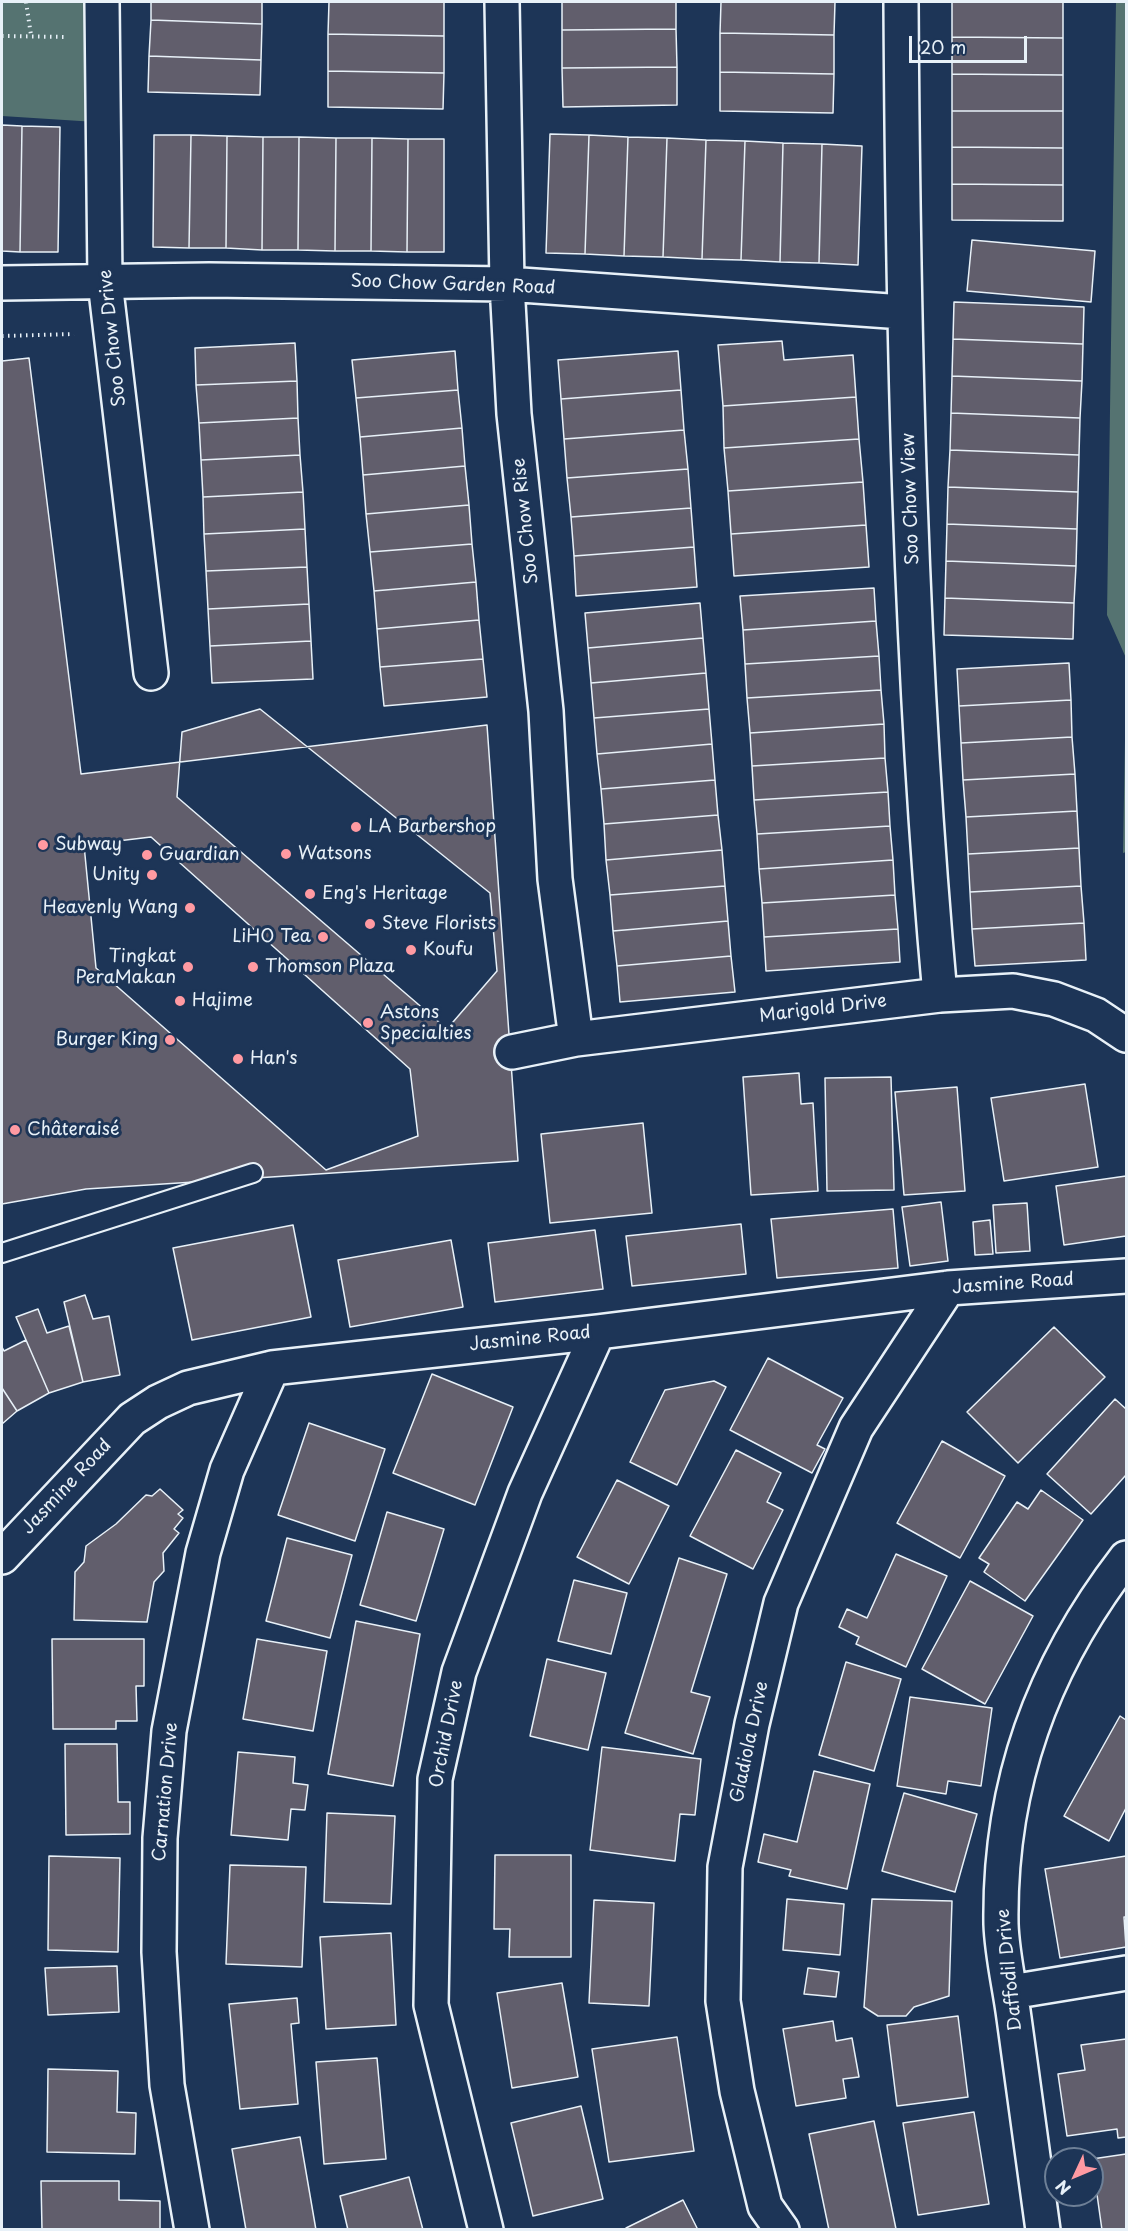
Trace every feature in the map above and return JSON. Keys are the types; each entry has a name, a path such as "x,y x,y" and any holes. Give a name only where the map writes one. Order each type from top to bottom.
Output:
{"street":[{"name":"Soo Chow Drive","path":"102,2 105,282 152,673"},
{"name":"Soo Chow Rise","path":"502,2 507,284 514,414 546,711 555,879 576,1039"},
{"name":"Soo Chow View","path":"901,2 903,312 926,842 940,995"},
{"name":"Soo Chow Garden Road","path":"2,283 209,280 507,284 903,312"},
{"name":"Marigold Drive","path":"513,1052 576,1039 940,995 1013,991 1054,999 1096,1015 1126,1035"},
{"name":"Jasmine Road","path":"2,1557 132,1419 158,1402 188,1388 272,1368 598,1332 948,1288 1126,1276"},
{"name":"Gladiola Drive","path":"782,2229 765,2206 733,2068 723,2001 725,1867 752,1724 781,1603 855,1428 948,1288"},
{"name":"Orchid Drive","path":"486,2229 431,2005 435,1779 459,1672 525,1492 598,1332"},
{"name":"Carnation Drive","path":"192,2229 168,2085 159,1953 160,1838 169,1731 203,1553 227,1470 272,1368"},
{"name":"Daffodil Drive","path":"1043,2229 1001,1926 1004,1851 1014,1784 1032,1722 1058,1663 1098,1595 1126,1558"},
{"path":"1011,1992 1126,1973"}],"lane":[{"path":"2,1253 253,1173"}],"path":[{"path":"2,36 31,35 26,2"},
{"path":"2,336 110,333"}],"green space":[{"path":"2,2 96,2 96,122 2,116"},
{"path":"1116,2 1126,2 1126,658 1107,615"},
{"path":"1126,682 1126,852 1123,853"}],"building":[{"path":"151,2 262,2 262,24 151,20"},
{"path":"329,2 444,2 444,36 328,34"},
{"path":"562,2 676,2 676,29 562,30"},
{"path":"721,2 835,2 834,35 720,33"},
{"path":"952,2 1063,2 1063,38 952,37"},
{"path":"151,20 262,24 261,60 149,56"},
{"path":"676,29 677,67 562,68 562,30"},
{"path":"720,33 834,35 834,74 720,72"},
{"path":"328,34 444,36 444,73 328,71"},
{"path":"952,37 1063,38 1063,75 952,74"},
{"path":"149,56 261,60 260,95 148,92"},
{"path":"677,67 677,105 563,107 562,68"},
{"path":"328,71 444,73 443,109 328,107"},
{"path":"720,72 834,74 833,113 720,111"},
{"path":"952,74 1063,75 1063,111 952,111"},
{"path":"952,111 1063,111 1063,148 952,147"},
{"path":"2,125 22,126 20,252 2,251"},
{"path":"22,126 60,127 58,252 20,252"},
{"path":"550,134 589,135 585,254 546,253"},
{"path":"154,135 191,135 189,248 153,247"},
{"path":"191,135 227,136 226,248 189,248"},
{"path":"589,135 628,137 624,256 585,254"},
{"path":"227,136 263,137 262,250 226,248"},
{"path":"263,137 299,137 298,250 262,250"},
{"path":"299,137 336,138 335,251 298,250"},
{"path":"628,137 667,138 663,257 624,256"},
{"path":"336,138 372,138 371,251 335,251"},
{"path":"372,138 408,139 407,252 371,251"},
{"path":"667,138 706,140 702,259 663,257"},
{"path":"408,139 444,139 444,252 407,252"},
{"path":"706,140 745,141 741,260 702,259"},
{"path":"745,141 783,143 780,262 741,260"},
{"path":"783,143 822,144 819,263 780,262"},
{"path":"822,144 862,146 858,265 819,263"},
{"path":"952,147 1063,148 1063,185 952,184"},
{"path":"952,184 1063,185 1063,221 952,220"},
{"path":"972,240 1095,251 1091,302 967,291"},
{"path":"954,302 1084,307 1083,344 953,339"},
{"path":"953,339 1083,344 1082,381 952,376"},
{"path":"782,341 784,360 853,355 856,397 723,406 718,345"},
{"path":"295,343 297,381 196,385 195,348"},
{"path":"455,351 458,390 356,398 352,360"},
{"path":"678,351 681,390 561,399 558,360"},
{"name":"Thomson Plaza","path":"29,358 81,774 487,725 518,1161 86,1189 2,1204 2,361"},
{"path":"952,376 1082,381 1080,418 951,413"},
{"path":"297,381 298,418 199,423 196,385"},
{"path":"458,390 462,428 360,437 356,398"},
{"path":"681,390 684,430 564,439 561,399"},
{"path":"856,397 859,439 724,448 723,406"},
{"path":"951,413 1080,418 1079,455 950,450"},
{"path":"298,418 300,455 201,460 199,423"},
{"path":"462,428 465,466 363,475 360,437"},
{"path":"684,430 688,469 567,478 564,439"},
{"path":"859,439 863,482 728,491 724,448"},
{"path":"950,450 1079,455 1078,492 948,487"},
{"path":"300,455 303,492 203,497 201,460"},
{"path":"465,466 469,505 366,514 363,475"},
{"path":"688,469 691,508 571,517 567,478"},
{"path":"863,482 866,525 731,534 728,491"},
{"path":"948,487 1078,492 1077,529 947,524"},
{"path":"303,492 305,529 204,534 203,497"},
{"path":"469,505 472,544 370,552 366,514"},
{"path":"691,508 694,547 574,556 571,517"},
{"path":"947,524 1077,529 1076,566 946,561"},
{"path":"866,525 869,567 734,576 731,534"},
{"path":"305,529 307,567 206,571 204,534"},
{"path":"472,544 476,582 374,591 370,552"},
{"path":"694,547 697,587 576,596 574,556"},
{"path":"946,561 1076,566 1074,603 945,598"},
{"path":"307,567 309,604 208,609 206,571"},
{"path":"476,582 479,620 377,629 374,591"},
{"path":"874,588 876,621 743,630 740,596"},
{"path":"945,598 1074,603 1073,639 944,635"},
{"path":"700,603 703,638 588,648 585,613"},
{"path":"309,604 311,641 210,646 208,609"},
{"path":"479,620 483,659 380,667 377,629"},
{"path":"876,621 879,656 745,664 743,630"},
{"path":"703,638 706,673 591,683 588,648"},
{"path":"311,641 313,679 212,683 210,646"},
{"path":"879,656 881,690 747,698 745,664"},
{"path":"483,659 487,697 384,706 380,667"},
{"path":"1069,663 1071,700 959,706 957,669"},
{"path":"706,673 709,709 594,718 591,683"},
{"path":"881,690 884,724 750,733 747,698"},
{"path":"1071,700 1072,737 961,743 959,706"},
{"path":"260,709 490,893 497,971 447,1029 177,797 182,732"},
{"path":"709,709 712,744 597,754 594,718"},
{"path":"884,724 885,758 752,766 750,733"},
{"path":"1072,737 1075,774 963,780 961,743"},
{"path":"712,744 715,780 601,789 597,754"},
{"path":"885,758 888,792 754,800 752,766"},
{"path":"1075,774 1077,811 966,817 963,780"},
{"path":"715,780 718,815 604,824 601,789"},
{"path":"888,792 890,826 757,834 754,800"},
{"path":"1077,811 1079,848 968,854 966,817"},
{"path":"718,815 722,850 606,860 604,824"},
{"path":"890,826 893,860 759,869 757,834"},
{"path":"151,837 410,1069 418,1136 326,1170 96,968 84,845"},
{"path":"1079,848 1081,886 970,892 968,854"},
{"path":"722,850 725,886 610,895 606,860"},
{"path":"893,860 895,895 762,903 759,869"},
{"path":"725,886 728,921 613,931 610,895"},
{"path":"1081,886 1084,923 972,929 970,892"},
{"path":"895,895 898,929 764,937 762,903"},
{"path":"728,921 731,956 617,966 613,931"},
{"path":"1084,923 1086,960 975,966 972,929"},
{"path":"898,929 900,962 766,971 764,937"},
{"path":"731,956 735,992 620,1002 617,966"},
{"path":"799,1073 801,1104 813,1103 818,1191 751,1195 743,1077"},
{"path":"891,1077 894,1190 827,1191 825,1078"},
{"path":"1085,1084 1098,1167 1004,1181 991,1098"},
{"path":"957,1087 965,1191 904,1195 895,1092"},
{"path":"643,1123 652,1213 550,1223 541,1134"},
{"path":"1126,1176 1126,1236 1064,1245 1056,1186"},
{"path":"941,1202 948,1261 910,1266 902,1207"},
{"path":"1027,1203 1030,1251 996,1253 993,1205"},
{"path":"893,1209 898,1268 777,1278 771,1219"},
{"path":"990,1220 993,1254 975,1255 973,1222"},
{"path":"741,1224 746,1274 632,1286 626,1236"},
{"path":"293,1225 311,1317 192,1340 173,1248"},
{"path":"595,1230 603,1289 495,1302 488,1243"},
{"path":"451,1240 463,1307 350,1327 338,1260"},
{"path":"85,1295 93,1319 109,1316 120,1375 83,1382 64,1302"},
{"path":"38,1309 47,1333 69,1326 83,1382 49,1393 16,1317"},
{"path":"1054,1327 1105,1377 1018,1463 967,1412"},
{"path":"26,1340 49,1393 17,1411 2,1388 2,1347 4,1351"},
{"path":"768,1358 843,1398 817,1445 825,1449 812,1473 730,1430"},
{"path":"432,1374 513,1407 475,1505 393,1473"},
{"path":"714,1381 726,1387 677,1485 630,1462 665,1390"},
{"path":"2,1388 17,1411 2,1424"},
{"path":"1115,1399 1126,1409 1126,1475 1091,1514 1047,1474"},
{"path":"309,1423 385,1449 355,1541 278,1515"},
{"path":"942,1441 1005,1476 960,1558 897,1523"},
{"path":"736,1450 781,1473 767,1502 783,1510 753,1569 690,1536"},
{"path":"617,1480 669,1506 629,1584 577,1557"},
{"path":"160,1489 183,1510 178,1514 183,1518 174,1529 179,1533 163,1553 164,1571 154,1582 147,1622 74,1620 75,1572 84,1562 86,1546 116,1524 146,1495 152,1496"},
{"path":"1041,1490 1083,1520 1025,1601 984,1572 989,1564 979,1558 1017,1502 1028,1509"},
{"path":"387,1512 444,1529 416,1621 360,1605"},
{"path":"287,1538 352,1555 330,1638 266,1621"},
{"path":"896,1554 947,1576 906,1667 856,1644 859,1637 839,1627 847,1609 867,1618"},
{"path":"679,1558 727,1574 691,1692 710,1697 693,1754 625,1733"},
{"path":"574,1580 627,1593 611,1654 558,1641"},
{"path":"970,1581 1033,1616 985,1704 922,1669"},
{"path":"356,1621 420,1634 393,1786 328,1774"},
{"path":"52,1639 144,1639 144,1686 136,1686 137,1721 116,1721 116,1729 53,1729"},
{"path":"257,1639 327,1651 313,1731 243,1719"},
{"path":"547,1659 606,1673 588,1750 530,1736"},
{"path":"846,1662 901,1679 874,1771 819,1755"},
{"path":"910,1697 992,1708 981,1786 948,1781 946,1794 897,1786"},
{"path":"1120,1716 1126,1720 1126,1808 1109,1841 1064,1816"},
{"path":"65,1744 117,1744 118,1802 130,1802 130,1834 66,1835"},
{"path":"602,1747 701,1759 695,1815 680,1814 675,1861 590,1850"},
{"path":"238,1752 295,1757 293,1783 308,1785 305,1810 291,1809 288,1840 231,1835"},
{"path":"814,1771 870,1784 847,1889 789,1876 791,1870 758,1862 764,1834 797,1842"},
{"path":"904,1793 977,1814 955,1892 882,1871"},
{"path":"327,1813 395,1816 391,1904 324,1902"},
{"path":"495,1855 571,1855 571,1957 509,1957 510,1929 494,1929"},
{"path":"49,1856 120,1858 118,1952 48,1950"},
{"path":"1126,1856 1126,1917 1124,1917 1126,1947 1060,1958 1045,1869"},
{"path":"230,1865 306,1867 302,1967 226,1964"},
{"path":"787,1899 844,1904 840,1955 783,1950"},
{"path":"872,1899 952,1901 949,1996 914,2007 906,2016 878,2016 864,2007"},
{"path":"594,1900 654,1903 649,2006 589,2003"},
{"path":"391,1933 396,2025 326,2029 320,1937"},
{"path":"117,1966 119,2012 48,2015 45,1968"},
{"path":"808,1968 839,1972 836,1997 804,1994"},
{"path":"562,1983 578,2077 512,2088 497,1993"},
{"path":"297,1998 299,2023 291,2024 298,2104 240,2109 229,2004"},
{"path":"958,2016 968,2097 897,2106 887,2025"},
{"path":"833,2021 836,2041 852,2038 859,2077 843,2079 846,2098 796,2106 783,2029"},
{"path":"677,2037 694,2151 609,2162 592,2049"},
{"path":"1126,2039 1126,2137 1118,2138 1117,2129 1067,2136 1058,2074 1085,2070 1081,2045"},
{"path":"377,2058 386,2159 324,2164 316,2062"},
{"path":"48,2069 118,2071 117,2112 136,2113 135,2154 47,2152"},
{"path":"581,2106 603,2199 533,2216 511,2123"},
{"path":"974,2112 989,2204 918,2215 903,2123"},
{"path":"874,2121 896,2229 829,2230 809,2134"},
{"path":"300,2137 316,2230 246,2230 232,2149"},
{"path":"1126,2154 1126,2230 1102,2230 1099,2207 1104,2207 1104,2157"},
{"path":"409,2177 423,2230 348,2230 340,2196"},
{"path":"41,2181 119,2181 119,2200 160,2201 160,2230 42,2230"},
{"path":"683,2200 698,2230 627,2230 626,2228"}],"place":[{"name":"LA Barbershop","path":"356,827"},
{"name":"Subway","path":"43,845"},
{"name":"Watsons","path":"286,854"},
{"name":"Guardian","path":"147,855"},
{"name":"Unity","path":"152,875"},
{"name":"Eng's Heritage","path":"310,894"},
{"name":"Heavenly Wang","path":"190,908"},
{"name":"Steve Florists","path":"370,924"},
{"name":"LiHO Tea","path":"323,937"},
{"name":"Koufu","path":"411,950"},
{"name":"Tingkat PeraMakan","path":"188,967"},
{"name":"Thomson Plaza","path":"253,967"},
{"name":"Hajime","path":"180,1001"},
{"name":"Astons Specialties","path":"368,1023"},
{"name":"Burger King","path":"170,1040"},
{"name":"Han's","path":"238,1059"},
{"name":"Châteraisé","path":"15,1130"}]}
